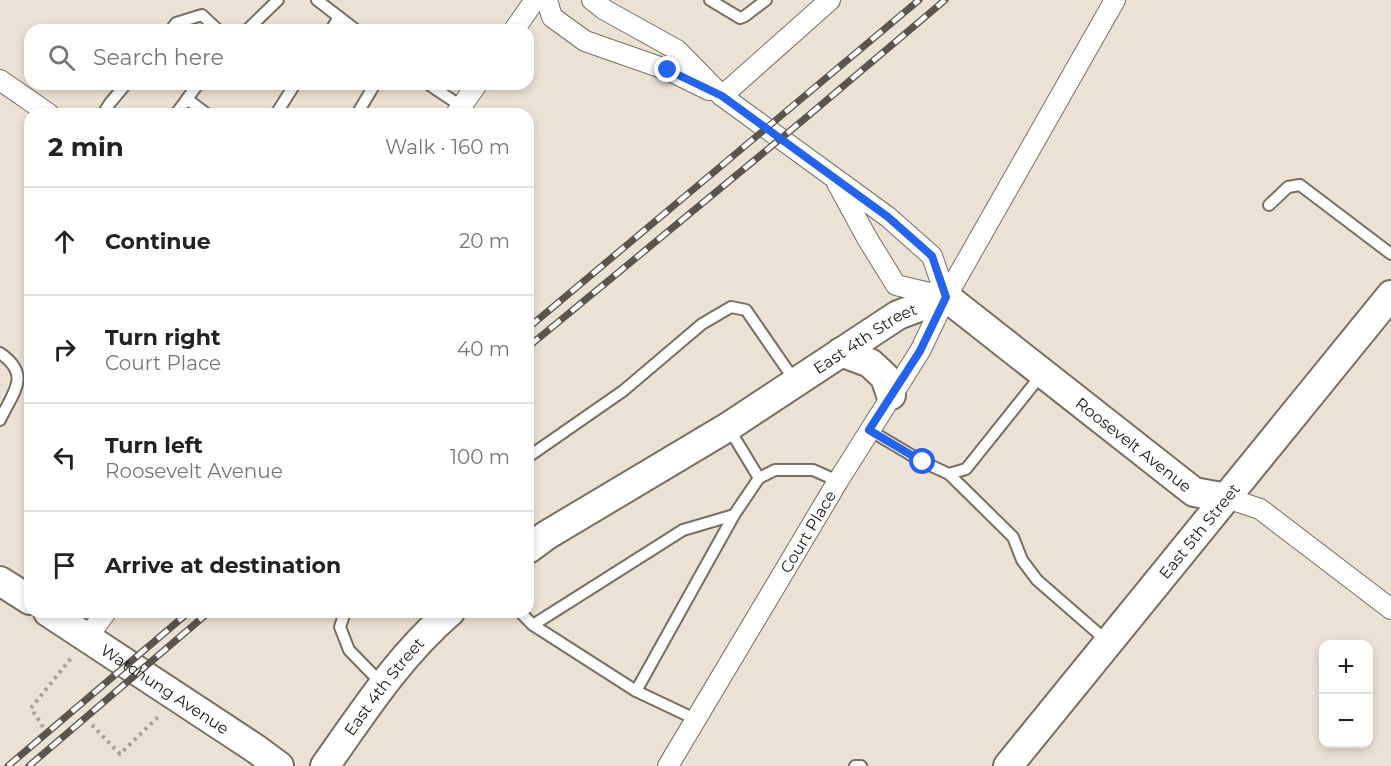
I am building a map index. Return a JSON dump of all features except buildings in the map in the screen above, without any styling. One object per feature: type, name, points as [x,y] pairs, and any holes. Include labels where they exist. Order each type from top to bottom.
[{"type":"main road","name":"East 5th Street","points":[[1008,766],[1391,295]]},
{"type":"main road","name":"East 4th Street","points":[[534,545],[728,427],[898,315],[946,297]]},
{"type":"main road","name":"Roosevelt Avenue","points":[[946,297],[1194,492],[1227,498]]},
{"type":"main road","points":[[842,352],[870,363],[885,376],[891,395]]},
{"type":"main road","name":"Watchung Avenue","points":[[57,618],[256,748],[279,766]]},
{"type":"main road","name":"East 4th Street","points":[[325,766],[382,684],[428,631],[443,618]]},
{"type":"street","points":[[518,24],[535,0]]},
{"type":"street","name":"Roosevelt Avenue","points":[[547,0],[552,17],[585,41],[668,70],[722,96]]},
{"type":"street","name":"Roosevelt Avenue","points":[[592,0],[605,10],[677,50],[722,96],[888,217],[932,256],[946,297]]},
{"type":"street","points":[[722,96],[831,0]]},
{"type":"street","points":[[946,297],[1115,0]]},
{"type":"street","points":[[1,83],[40,108]]},
{"type":"street","points":[[460,108],[473,90]]},
{"type":"street","name":"Roosevelt Avenue","points":[[834,178],[896,285],[946,297]]},
{"type":"street","name":"Court Place","points":[[668,766],[838,481],[920,351],[946,297]]},
{"type":"street","name":"Roosevelt Avenue","points":[[1227,498],[1260,509],[1391,609]]},
{"type":"street","points":[[87,638],[102,618]]},
{"type":"lane","points":[[253,24],[278,0]]},
{"type":"lane","points":[[317,0],[348,24]]},
{"type":"lane","points":[[710,0],[740,18],[766,0]]},
{"type":"lane","points":[[176,24],[202,15],[212,24]]},
{"type":"lane","points":[[335,24],[339,17]]},
{"type":"lane","points":[[107,108],[121,90]]},
{"type":"lane","points":[[180,108],[194,90]]},
{"type":"lane","points":[[280,108],[292,90]]},
{"type":"lane","points":[[361,108],[371,90]]},
{"type":"lane","points":[[435,90],[457,108]]},
{"type":"lane","points":[[187,99],[199,108]]},
{"type":"lane","points":[[1269,205],[1288,187],[1300,185],[1391,254]]},
{"type":"lane","points":[[534,453],[623,391],[702,324],[731,307],[746,310],[795,382]]},
{"type":"lane","points":[[0,353],[14,363],[19,376],[0,420]]},
{"type":"lane","points":[[949,474],[966,469],[1042,373]]},
{"type":"lane","points":[[728,427],[759,478]]},
{"type":"lane","points":[[869,430],[923,462],[949,474],[1013,537],[1022,560],[1037,580],[1109,643]]},
{"type":"lane","points":[[636,691],[734,515],[759,478],[776,470],[813,470],[838,481]]},
{"type":"lane","points":[[533,625],[683,530],[734,515]]},
{"type":"lane","points":[[343,618],[339,627],[349,650],[382,684]]},
{"type":"lane","points":[[526,618],[533,625],[636,691],[695,719]]},
{"type":"lane","points":[[855,766],[861,766]]},
{"type":"path","points":[[43,727],[31,708],[52,681]]},
{"type":"path","points":[[92,725],[120,754],[178,697]]},
{"type":"railway","points":[[534,323],[919,0]]},
{"type":"railway","points":[[534,342],[945,0]]},
{"type":"railway","points":[[8,766],[182,618]]},
{"type":"railway","points":[[29,766],[202,618]]},
{"type":"route","points":[[668,70],[722,96],[888,217],[932,256],[946,297],[920,351],[869,430],[923,462]]}]
